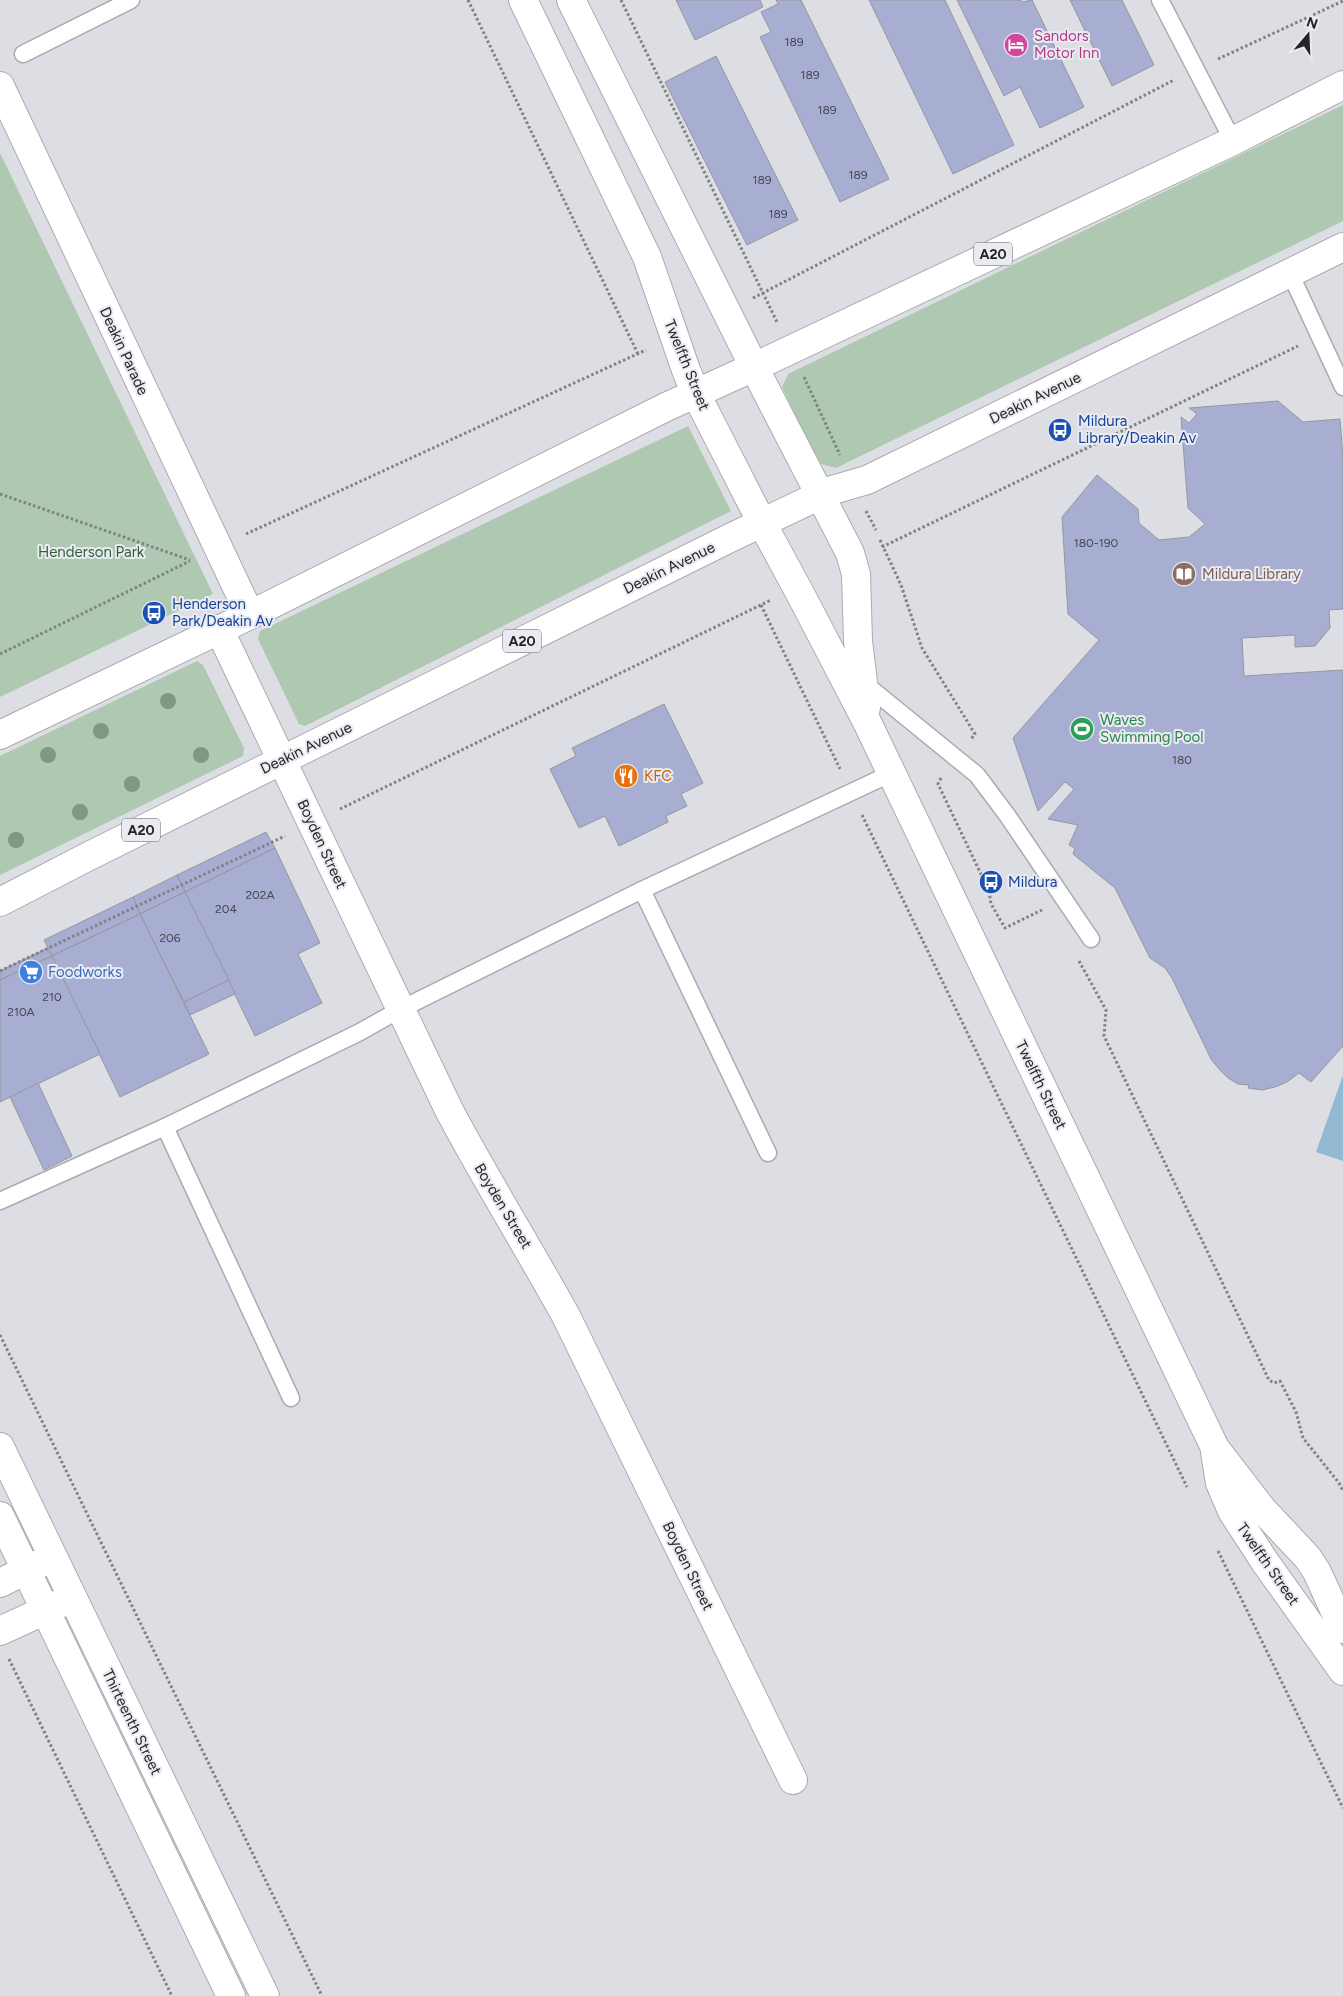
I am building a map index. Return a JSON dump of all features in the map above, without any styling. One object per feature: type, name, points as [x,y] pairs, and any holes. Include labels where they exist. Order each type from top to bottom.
[{"type":"main road","name":"Twelfth Street","points":[[523,0],[647,257],[696,394],[867,722],[890,774],[997,992],[1215,1448],[1266,1514],[1308,1558],[1317,1572],[1343,1629]]},
{"type":"main road","name":"Twelfth Street","points":[[571,0],[754,367],[853,560],[857,584],[858,640],[867,722]]},
{"type":"main road","name":"A20","points":[[0,735],[250,615],[666,407],[1232,141],[1343,85]]},
{"type":"main road","name":"Deakin Parade","points":[[0,86],[250,615]]},
{"type":"main road","name":"Deakin Avenue","points":[[0,902],[283,759],[762,523],[821,495],[867,480],[1343,247]]},
{"type":"main road","name":"Boyden Street","points":[[219,629],[283,759],[301,828],[401,1009],[449,1110],[479,1167],[566,1316],[793,1780]]},
{"type":"main road","name":"Thirteenth Street","points":[[0,1447],[265,1996]]},
{"type":"main road","name":"Twelfth Street","points":[[1215,1448],[1220,1483],[1232,1511],[1265,1562],[1343,1671]]},
{"type":"main road","name":"Thirteenth Street","points":[[0,1516],[231,1996]]},
{"type":"main road","points":[[0,1583],[52,1558]]},
{"type":"main road","points":[[4,1643],[46,1610],[72,1598]]},
{"type":"lane","points":[[23,54],[131,0]]},
{"type":"lane","points":[[1160,0],[1232,141]]},
{"type":"lane","points":[[1290,273],[1343,387]]},
{"type":"lane","points":[[864,683],[956,757],[982,781],[1092,939]]},
{"type":"lane","points":[[0,1201],[165,1127],[358,1033],[401,1009],[642,890],[890,774]]},
{"type":"lane","points":[[642,890],[768,1153]]},
{"type":"lane","points":[[165,1127],[291,1398]]},
{"type":"path","points":[[468,0],[638,354]]},
{"type":"path","points":[[620,0],[763,294],[1196,69],[1343,1]]},
{"type":"path","points":[[217,548],[674,336]]},
{"type":"path","points":[[853,560],[1319,336]]},
{"type":"path","points":[[0,494],[191,560],[0,654]]},
{"type":"path","points":[[0,971],[301,828],[797,587]]},
{"type":"path","points":[[761,605],[1190,1493]]},
{"type":"path","points":[[956,757],[938,784],[990,891],[992,904],[1004,928],[1048,907]]},
{"type":"path","points":[[1077,958],[1106,1010],[1104,1036],[1269,1380],[1274,1383],[1280,1381],[1296,1412],[1303,1438],[1339,1483],[1343,1491]]},
{"type":"path","points":[[0,1335],[322,1996]]},
{"type":"path","points":[[1217,1547],[1343,1808]]},
{"type":"path","points":[[4,1643],[172,1996]]},
{"type":"green space","points":[[1343,105],[1343,221],[836,468],[818,463],[782,387],[788,374]]},
{"type":"green space","name":"Henderson Park","points":[[0,153],[213,594],[0,697]]},
{"type":"green space","points":[[688,426],[731,511],[305,726],[299,724],[258,639],[260,631]]},
{"type":"green space","points":[[197,661],[203,665],[244,748],[243,756],[0,875],[0,756]]},
{"type":"water","points":[[1343,1075],[1343,1161],[1316,1152]]},
{"type":"building","points":[[676,0],[760,0],[763,7],[695,40]]},
{"type":"building","points":[[776,0],[801,0],[889,179],[840,202],[760,37],[771,32],[761,12],[778,4]]},
{"type":"building","points":[[869,0],[945,0],[1014,145],[953,174]]},
{"type":"building","name":"Sandors Motor Inn","points":[[957,0],[1021,0],[1022,2],[1032,0],[1084,107],[1040,128],[1020,87],[1004,96]]},
{"type":"building","points":[[1070,0],[1122,0],[1154,65],[1112,86]]},
{"type":"building","points":[[716,56],[798,220],[747,245],[665,82]]},
{"type":"building","points":[[1278,401],[1303,422],[1340,419],[1343,458],[1343,609],[1329,610],[1330,628],[1315,646],[1295,647],[1295,635],[1242,638],[1244,676],[1343,670],[1343,1046],[1311,1082],[1299,1073],[1287,1082],[1262,1090],[1248,1088],[1249,1085],[1238,1084],[1228,1078],[1211,1059],[1172,978],[1165,968],[1150,958],[1115,888],[1073,854],[1075,848],[1069,845],[1078,825],[1048,819],[1074,789],[1065,782],[1038,811],[1013,738],[1099,640],[1068,614],[1062,517],[1097,475],[1138,509],[1139,523],[1159,540],[1189,537],[1205,524],[1188,508],[1181,417],[1189,423],[1197,414],[1189,408]]},
{"type":"building","name":"KFC","points":[[664,704],[703,783],[681,794],[687,806],[666,816],[668,822],[619,846],[605,816],[579,828],[550,769],[576,756],[572,748]]},
{"type":"building","points":[[266,832],[275,848],[185,892],[177,875]]},
{"type":"building","points":[[275,848],[320,943],[298,954],[322,1003],[255,1036],[185,892]]},
{"type":"building","points":[[177,875],[185,892],[140,914],[133,897]]},
{"type":"building","points":[[185,892],[229,980],[184,1002],[140,914]]},
{"type":"building","points":[[133,897],[140,914],[52,956],[44,940]]},
{"type":"building","points":[[140,914],[209,1054],[120,1097],[52,956]]},
{"type":"building","points":[[48,948],[52,956],[0,980],[0,971]]},
{"type":"building","points":[[52,956],[100,1054],[0,1102],[0,980]]},
{"type":"building","points":[[229,980],[235,994],[190,1015],[184,1002]]},
{"type":"building","points":[[38,1083],[72,1156],[44,1170],[10,1097]]},
{"type":"place","name":"Sandors Motor Inn","points":[[1016,45]]},
{"type":"place","name":"Mildura Library/Deakin Av","points":[[1060,430]]},
{"type":"place","name":"Mildura Library","points":[[1184,574]]},
{"type":"place","name":"Henderson Park/Deakin Av","points":[[154,613]]},
{"type":"place","name":"Waves Swimming Pool","points":[[1082,729]]},
{"type":"place","name":"KFC","points":[[626,776]]},
{"type":"place","name":"Mildura","points":[[991,882]]},
{"type":"place","name":"Foodworks","points":[[31,972]]}]
